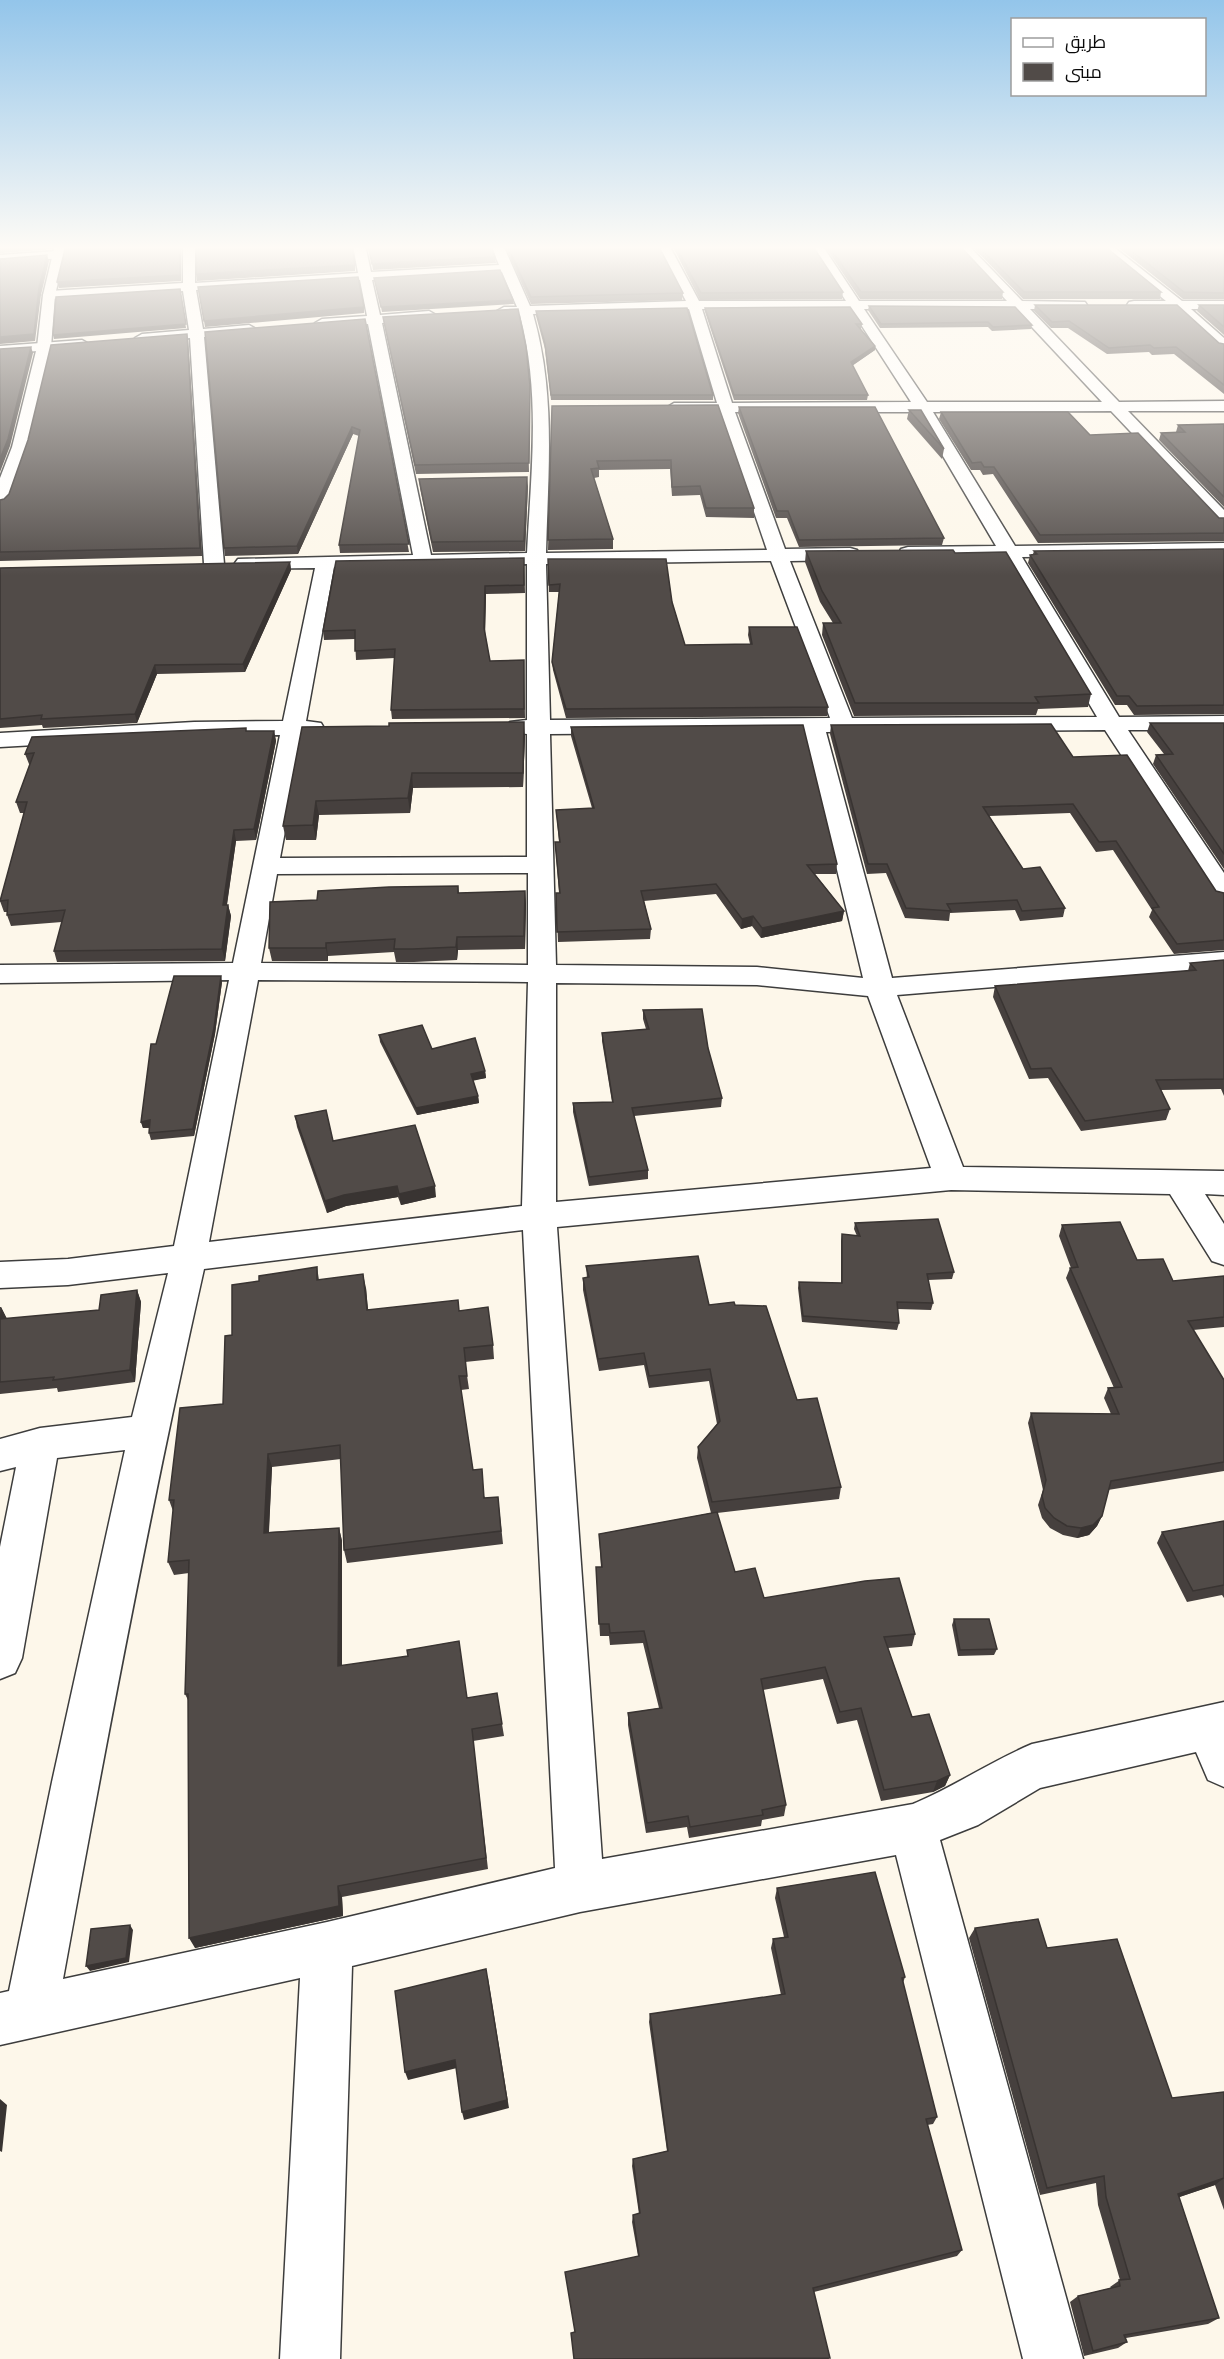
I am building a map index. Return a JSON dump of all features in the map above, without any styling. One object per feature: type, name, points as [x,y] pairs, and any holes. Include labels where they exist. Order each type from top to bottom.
[{"type":"street","points":[[0,501],[20,447],[42,355]]},
{"type":"street","points":[[199,355],[214,564]]},
{"type":"street","points":[[381,355],[423,560]]},
{"type":"street","points":[[537,355],[548,407],[530,478],[536,558],[541,865],[539,1215],[580,1887]]},
{"type":"street","points":[[710,355],[778,555],[843,723]]},
{"type":"street","points":[[888,355],[922,407],[1113,725],[1224,893]]},
{"type":"street","points":[[1067,355],[1224,520]]},
{"type":"street","points":[[657,408],[1224,406]]},
{"type":"street","points":[[407,481],[426,480]]},
{"type":"street","points":[[893,553],[1224,549]]},
{"type":"street","points":[[190,564],[870,553]]},
{"type":"street","points":[[326,561],[189,1257],[148,1431],[75,1782],[16,2015],[327,1947],[580,1887],[913,1828],[961,1808],[1032,1767],[1219,1738]]},
{"type":"street","points":[[491,727],[843,723],[1113,725],[1224,723]]},
{"type":"street","points":[[813,724],[880,987],[951,1178]]},
{"type":"street","points":[[0,740],[194,729],[339,728]]},
{"type":"street","points":[[267,866],[541,865]]},
{"type":"street","points":[[0,974],[246,971],[757,976],[880,987],[1224,960]]},
{"type":"street","points":[[0,1275],[68,1272],[539,1215],[951,1178],[1224,1184]]},
{"type":"street","points":[[1180,1183],[1224,1252]]},
{"type":"street","points":[[0,1455],[40,1444],[148,1431]]},
{"type":"street","points":[[0,1658],[40,1444]]},
{"type":"street","points":[[913,1828],[1053,2359]]},
{"type":"street","points":[[309,2359],[327,1947]]},
{"type":"building","points":[[0,355],[29,355],[8,439],[0,459]]},
{"type":"building","points":[[49,355],[188,355],[200,548],[0,552],[0,500],[9,494],[28,440]]},
{"type":"building","points":[[207,355],[372,355],[409,544],[339,545],[360,430],[352,427],[297,546],[224,548]]},
{"type":"building","points":[[391,355],[527,355],[530,386],[529,463],[415,465]]},
{"type":"building","points":[[546,355],[701,355],[713,395],[551,395]]},
{"type":"building","points":[[721,355],[861,355],[851,362],[868,395],[734,395]]},
{"type":"building","points":[[1186,355],[1224,355],[1224,385]]},
{"type":"building","points":[[718,405],[754,508],[706,508],[700,486],[672,487],[671,460],[597,461],[599,468],[591,469],[613,539],[548,540],[552,406]]},
{"type":"building","points":[[739,407],[875,407],[944,538],[799,540],[788,511],[777,511]]},
{"type":"building","points":[[909,410],[921,410],[944,449]]},
{"type":"building","points":[[941,412],[1068,412],[1090,435],[1138,433],[1219,518],[1224,518],[1224,533],[1040,535],[994,467],[984,467],[981,462],[972,463]]},
{"type":"building","points":[[1224,424],[1224,497],[1161,433],[1185,432],[1178,425]]},
{"type":"building","points":[[527,477],[524,541],[432,542],[419,479]]},
{"type":"building","points":[[1224,549],[1224,705],[1137,706],[1129,696],[1117,696],[1030,555],[1037,554],[1034,551]]},
{"type":"building","points":[[953,550],[955,553],[1006,552],[1091,694],[1035,697],[1039,703],[855,703],[823,623],[841,623],[822,591],[806,551]]},
{"type":"building","points":[[524,558],[524,585],[485,586],[484,628],[490,661],[524,660],[524,709],[391,710],[395,649],[355,651],[355,630],[323,631],[336,561]]},
{"type":"building","points":[[548,559],[666,559],[672,602],[685,645],[752,644],[749,627],[797,627],[828,707],[566,709],[552,662],[560,584],[549,585]]},
{"type":"building","points":[[290,562],[243,664],[155,665],[135,714],[41,719],[42,715],[0,719],[0,568]]},
{"type":"building","points":[[524,722],[523,773],[412,773],[408,798],[316,801],[313,825],[283,826],[302,727],[389,726],[389,723]]},
{"type":"building","points":[[1150,723],[1224,723],[1224,854],[1156,755],[1173,754]]},
{"type":"building","points":[[1051,724],[1073,757],[1127,755],[1216,891],[1224,893],[1224,940],[1177,944],[1152,908],[1159,907],[1116,841],[1099,842],[1073,804],[983,807],[1023,869],[1040,867],[1065,908],[1022,911],[1017,900],[947,904],[951,911],[906,908],[887,864],[868,864],[831,725]]},
{"type":"building","points":[[803,725],[837,864],[807,865],[844,911],[762,928],[753,916],[742,919],[716,884],[641,891],[651,929],[557,932],[556,893],[560,893],[555,842],[560,842],[556,810],[594,808],[571,727]]},
{"type":"building","points":[[246,728],[246,731],[274,731],[254,829],[234,830],[223,905],[228,905],[222,949],[54,951],[65,910],[7,915],[8,900],[0,901],[27,802],[16,802],[34,753],[25,754],[32,737]]},
{"type":"building","points":[[458,886],[458,893],[525,891],[524,936],[457,937],[456,947],[394,949],[395,939],[326,943],[326,948],[269,948],[270,902],[317,900],[318,891]]},
{"type":"building","points":[[1224,960],[1224,1079],[1156,1080],[1170,1109],[1085,1121],[1051,1068],[1031,1069],[995,986],[1196,970],[1190,963]]},
{"type":"building","points":[[174,976],[221,976],[214,1028],[193,1129],[149,1133],[150,1120],[141,1122],[151,1044],[156,1044]]},
{"type":"building","points":[[702,1009],[708,1048],[722,1098],[632,1108],[648,1170],[589,1177],[573,1103],[613,1102],[602,1033],[649,1029],[643,1010]]},
{"type":"building","points":[[422,1025],[432,1049],[475,1038],[485,1071],[471,1074],[478,1096],[416,1108],[379,1035]]},
{"type":"building","points":[[326,1110],[333,1141],[415,1125],[435,1186],[399,1194],[397,1186],[344,1195],[325,1201],[295,1116]]},
{"type":"building","points":[[938,1219],[954,1272],[927,1274],[933,1303],[897,1302],[899,1323],[803,1316],[799,1282],[842,1283],[842,1234],[860,1236],[855,1223]]},
{"type":"building","points":[[1120,1222],[1137,1260],[1163,1259],[1173,1281],[1224,1276],[1224,1317],[1188,1321],[1224,1380],[1224,1462],[1111,1481],[1102,1516],[1093,1525],[1081,1528],[1067,1526],[1054,1518],[1045,1508],[1042,1496],[1046,1480],[1031,1413],[1119,1414],[1108,1388],[1122,1387],[1070,1268],[1078,1267],[1062,1225]]},
{"type":"building","points":[[698,1256],[709,1305],[734,1302],[735,1305],[766,1306],[797,1400],[817,1398],[841,1487],[712,1502],[698,1447],[720,1421],[710,1369],[649,1376],[644,1353],[598,1359],[583,1278],[589,1277],[586,1266]]},
{"type":"building","points":[[317,1267],[317,1280],[363,1274],[367,1310],[458,1300],[459,1311],[488,1307],[493,1345],[464,1348],[467,1376],[459,1376],[473,1470],[482,1469],[484,1498],[498,1497],[501,1531],[344,1550],[340,1445],[268,1454],[264,1533],[339,1528],[338,1666],[408,1656],[407,1650],[459,1641],[467,1698],[497,1693],[502,1724],[472,1729],[486,1858],[338,1886],[339,1906],[189,1938],[188,1694],[185,1694],[189,1560],[168,1562],[174,1500],[169,1500],[180,1408],[223,1404],[225,1336],[232,1335],[232,1285],[259,1281],[259,1276]]},
{"type":"building","points":[[137,1290],[130,1370],[53,1380],[54,1377],[0,1382],[0,1319],[99,1310],[101,1295]]},
{"type":"building","points":[[717,1512],[735,1572],[755,1568],[764,1598],[865,1581],[899,1578],[915,1634],[884,1637],[912,1717],[929,1714],[950,1775],[937,1781],[884,1790],[861,1708],[840,1712],[825,1667],[761,1679],[786,1805],[762,1810],[763,1815],[690,1827],[688,1816],[647,1823],[628,1713],[662,1708],[644,1631],[610,1633],[609,1624],[599,1624],[596,1567],[602,1567],[599,1534]]},
{"type":"building","points":[[1224,1521],[1224,1585],[1193,1591],[1162,1532]]},
{"type":"building","points":[[954,1619],[989,1619],[997,1649],[960,1650]]},
{"type":"building","points":[[875,1872],[905,1977],[902,1978],[937,2117],[926,2119],[962,2250],[813,2288],[830,2358],[574,2359],[571,2333],[575,2332],[565,2272],[639,2256],[633,2215],[640,2213],[633,2159],[668,2151],[650,2014],[785,1994],[773,1939],[788,1937],[777,1888]]},
{"type":"building","points":[[1038,1919],[1047,1948],[1117,1939],[1172,2098],[1224,2092],[1224,2178],[1178,2194],[1219,2318],[1124,2335],[1127,2342],[1093,2351],[1078,2296],[1120,2286],[1119,2280],[1130,2279],[1106,2197],[1104,2176],[1047,2188],[975,1928]]},
{"type":"building","points":[[130,1925],[126,1958],[86,1966],[91,1929]]},
{"type":"building","points":[[486,1969],[507,2100],[462,2112],[455,2060],[405,2072],[395,1991]]}]
